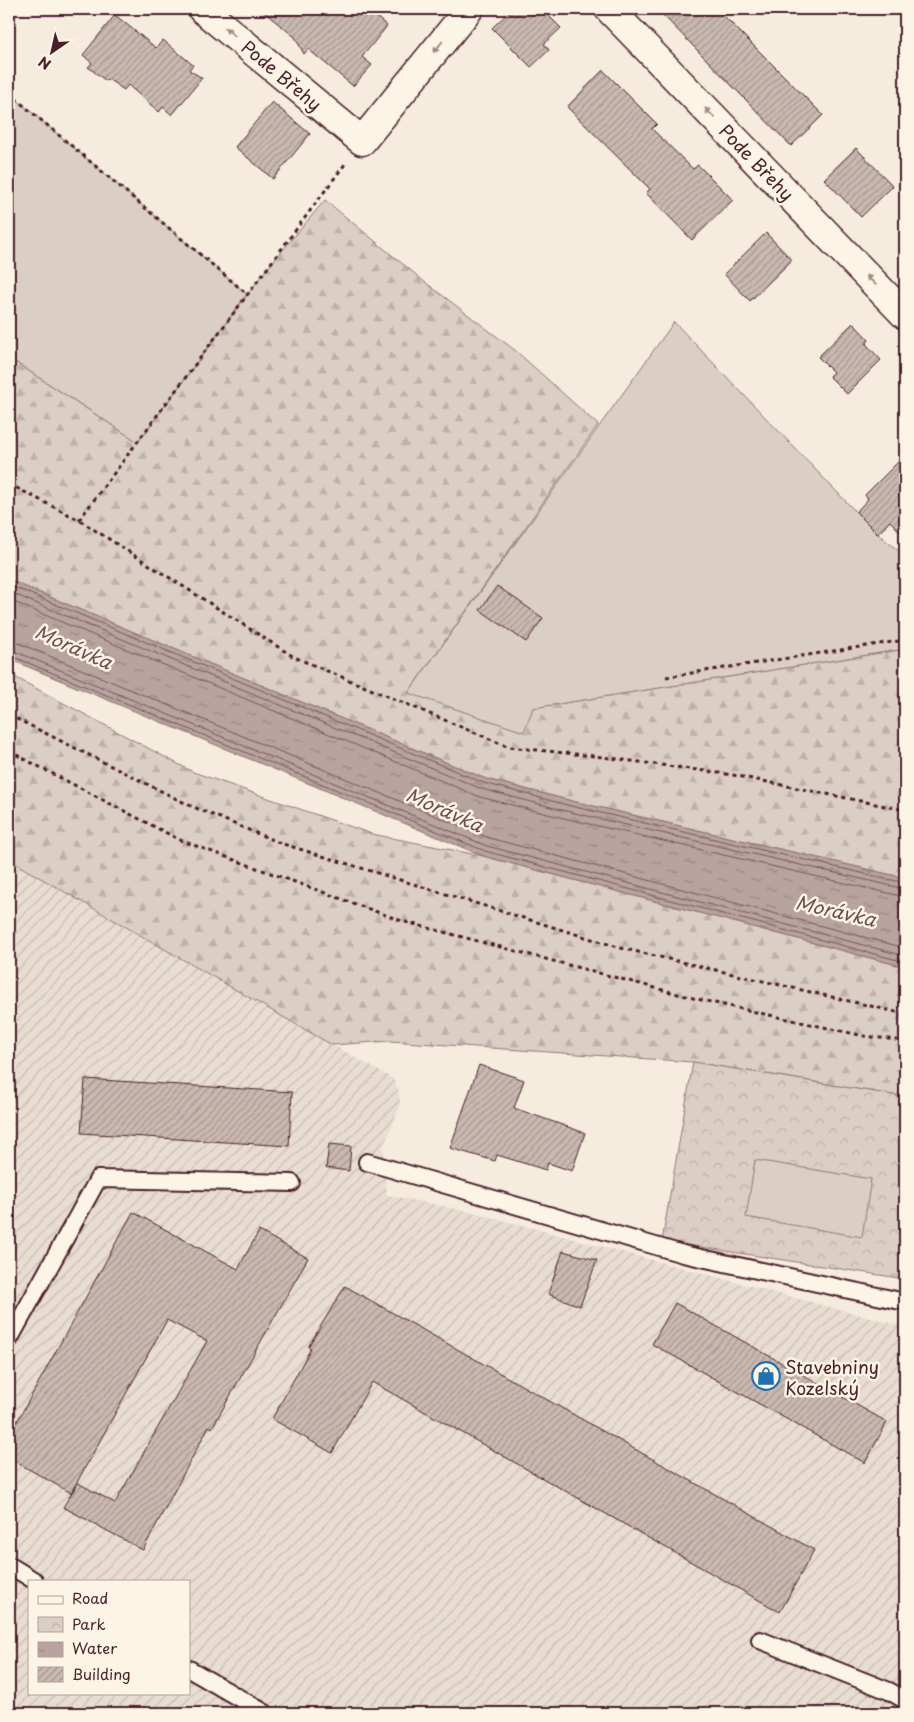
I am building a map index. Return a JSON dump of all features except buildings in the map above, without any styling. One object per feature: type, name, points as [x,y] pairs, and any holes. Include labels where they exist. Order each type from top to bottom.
[{"type":"street","name":"Pode Břehy","points":[[202,9],[362,141]]},
{"type":"street","points":[[362,141],[469,9]]},
{"type":"street","name":"Pode Břehy","points":[[609,9],[905,315]]},
{"type":"lane","points":[[367,1162],[683,1254],[905,1302]]},
{"type":"lane","points":[[9,1340],[98,1179],[292,1183]]},
{"type":"lane","points":[[9,1565],[33,1580]]},
{"type":"lane","points":[[760,1640],[889,1691],[905,1700]]},
{"type":"lane","points":[[190,1670],[266,1713]]},
{"type":"path","points":[[9,93],[247,294]]},
{"type":"path","points":[[79,520],[362,141]]},
{"type":"path","points":[[9,484],[79,520],[294,657],[509,747],[603,757],[734,775],[905,810]]},
{"type":"path","points":[[666,676],[905,640]]},
{"type":"path","points":[[9,716],[191,806],[280,843],[621,948],[905,1014]]},
{"type":"path","points":[[9,751],[180,840],[402,921],[697,999],[864,1036],[905,1042]]},
{"type":"shaded area","points":[[9,860],[393,1079],[399,1091],[400,1106],[383,1148],[387,1195],[476,1213],[905,1327],[905,1713],[9,1713]]},
{"type":"green space","points":[[9,93],[247,294],[138,442],[9,358]]},
{"type":"green space","points":[[325,200],[426,283],[516,351],[598,425],[408,693],[532,708],[905,649],[905,878],[572,801],[486,779],[9,580],[9,358],[138,442],[265,271]]},
{"type":"green space","points":[[674,322],[856,512],[878,534],[905,556],[905,649],[533,708],[524,732],[408,693]]},
{"type":"green space","points":[[9,674],[193,772],[372,834],[483,856],[905,967],[905,1097],[693,1062],[390,1041],[332,1045],[9,860]]},
{"type":"green space","points":[[693,1062],[905,1097],[905,1279],[662,1241]]},
{"type":"green space","points":[[755,1160],[871,1179],[862,1237],[746,1217]]},
{"type":"water","name":"Morávka","points":[[9,580],[486,779],[572,801],[905,878],[905,967],[483,856],[9,659]]},
{"type":"place","name":"Stavebniny Kozelský","points":[[766,1376]]}]
